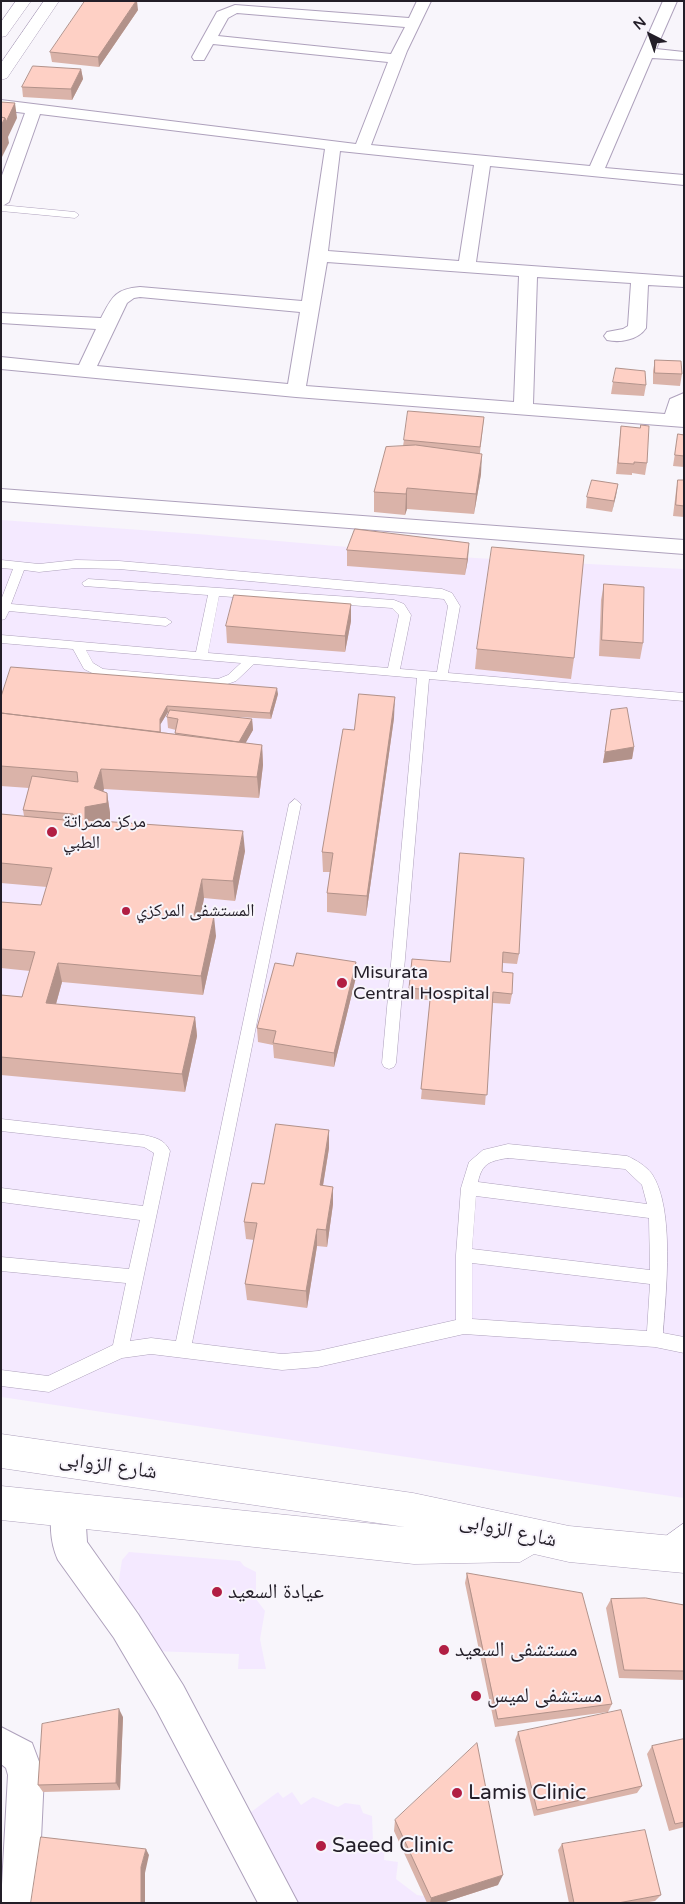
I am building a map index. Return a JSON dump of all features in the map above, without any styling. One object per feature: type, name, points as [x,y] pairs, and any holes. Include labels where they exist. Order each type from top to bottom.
[{"type":"street","points":[[1,33],[24,1]]},
{"type":"street","points":[[362,149],[397,58],[424,1]]},
{"type":"street","points":[[595,172],[670,1]]},
{"type":"street","points":[[1,75],[39,22],[59,4]]},
{"type":"street","points":[[200,57],[222,16],[235,9],[413,23]]},
{"type":"street","points":[[209,39],[397,58]]},
{"type":"street","points":[[647,54],[684,56]]},
{"type":"street","points":[[1,105],[362,149],[684,180]]},
{"type":"street","points":[[1,202],[34,109]]},
{"type":"street","points":[[296,391],[308,308],[319,256],[333,145]]},
{"type":"street","points":[[467,266],[483,160]]},
{"type":"street","points":[[319,256],[684,282]]},
{"type":"street","points":[[523,409],[528,272]]},
{"type":"street","points":[[613,336],[628,334],[637,328],[640,279]]},
{"type":"street","points":[[85,371],[122,297],[134,292],[308,308]]},
{"type":"street","points":[[1,318],[108,324]]},
{"type":"street","points":[[1,364],[296,391],[678,421],[674,409],[677,402],[684,399]]},
{"type":"street","points":[[1,494],[684,547]]},
{"type":"street","name":"شارع الزوابى","points":[[1,1451],[413,1511],[569,1544]]},
{"type":"street","name":"شارع الزوابى","points":[[1,1503],[414,1546],[569,1544]]},
{"type":"street","points":[[68,1511],[70,1548],[126,1626],[170,1698],[279,1903]]},
{"type":"street","points":[[569,1544],[675,1547]]},
{"type":"street","points":[[1,1745],[15,1751],[23,1758],[26,1776],[19,1903]]},
{"type":"lane","points":[[1,208],[75,214]]},
{"type":"lane","points":[[1,564],[40,568],[76,564],[120,565],[442,593],[448,596],[454,606],[442,676]]},
{"type":"lane","points":[[20,566],[3,611],[166,622]]},
{"type":"lane","points":[[88,584],[400,606],[405,615],[393,672]]},
{"type":"lane","points":[[200,656],[214,592]]},
{"type":"lane","points":[[1,639],[684,697]]},
{"type":"lane","points":[[77,645],[88,666],[100,673],[219,684],[232,678],[252,660]]},
{"type":"lane","points":[[389,1063],[423,675]]},
{"type":"lane","points":[[182,1350],[295,804]]},
{"type":"lane","points":[[1,1125],[144,1141],[157,1145],[162,1151],[120,1350]]},
{"type":"lane","points":[[464,1326],[464,1255],[469,1188],[474,1167],[488,1155],[508,1151],[627,1163],[642,1174],[648,1183],[656,1212],[657,1278],[655,1339]]},
{"type":"lane","points":[[469,1188],[656,1212]]},
{"type":"lane","points":[[1,1195],[149,1214]]},
{"type":"lane","points":[[464,1255],[657,1278]]},
{"type":"lane","points":[[1,1264],[136,1276]]},
{"type":"lane","points":[[1,1378],[49,1384],[120,1350],[151,1346],[282,1362],[318,1359],[464,1326],[655,1339],[684,1345]]},
{"type":"shaded area","name":"Misurata Central Hospital","points":[[1,520],[197,534],[475,558],[684,569],[684,1498],[1,1397]]},
{"type":"shaded area","points":[[129,1552],[240,1561],[244,1566],[256,1572],[256,1599],[265,1611],[260,1639],[266,1669],[238,1669],[239,1654],[151,1651],[152,1630],[139,1630],[139,1610],[121,1611],[117,1592],[122,1560]]},
{"type":"shaded area","name":"Saeed Clinic","points":[[278,1792],[283,1798],[292,1792],[301,1805],[313,1797],[338,1807],[345,1803],[360,1805],[363,1813],[372,1816],[373,1842],[385,1843],[384,1860],[398,1862],[396,1879],[417,1895],[430,1897],[431,1903],[284,1903],[247,1815]]},
{"type":"building","points":[[85,1],[136,1],[98,57],[50,52]]},
{"type":"building","points":[[33,66],[81,69],[71,89],[22,87]]},
{"type":"building","points":[[1,102],[15,103],[6,122],[5,118],[1,117]]},
{"type":"building","points":[[1,117],[5,118],[1,125]]},
{"type":"building","points":[[655,360],[681,361],[682,374],[655,373]]},
{"type":"building","points":[[616,368],[645,371],[646,385],[613,382]]},
{"type":"building","points":[[408,411],[484,417],[480,447],[404,440]]},
{"type":"building","points":[[641,425],[649,426],[647,463],[618,463],[621,426],[640,428]]},
{"type":"building","points":[[678,434],[684,435],[684,456],[675,455]]},
{"type":"building","points":[[416,445],[482,454],[476,494],[407,488],[406,494],[374,492],[386,447]]},
{"type":"building","points":[[592,480],[618,484],[614,501],[587,497]]},
{"type":"building","points":[[678,480],[684,480],[684,506],[676,505]]},
{"type":"building","points":[[355,529],[469,543],[467,559],[347,550]]},
{"type":"building","points":[[492,547],[584,555],[574,658],[477,649]]},
{"type":"building","points":[[604,584],[644,587],[643,643],[602,640]]},
{"type":"building","points":[[234,595],[351,604],[345,636],[226,626]]},
{"type":"building","points":[[11,667],[277,688],[270,713],[167,706],[160,719],[160,732],[1,713],[1,697]]},
{"type":"building","points":[[359,694],[395,697],[367,896],[327,893],[333,853],[322,852],[343,729],[354,730]]},
{"type":"building","points":[[627,708],[634,747],[605,752],[611,710]]},
{"type":"building","points":[[170,710],[252,719],[239,742],[175,733],[178,719],[167,717]]},
{"type":"building","name":"المستشفى المركزي","points":[[1,713],[262,745],[257,777],[101,769],[94,788],[107,793],[107,803],[85,807],[85,820],[243,831],[233,881],[202,879],[194,915],[214,916],[201,976],[58,963],[46,1003],[195,1017],[182,1074],[1,1057],[1,995],[22,997],[35,952],[1,949],[1,902],[41,905],[52,868],[1,863],[1,814],[74,821],[73,814],[23,810],[32,776],[78,782],[77,772],[1,766]]},
{"type":"building","points":[[460,853],[524,858],[519,954],[503,952],[502,972],[513,973],[512,994],[493,992],[487,1095],[421,1089],[431,990],[409,988],[412,959],[450,962]]},
{"type":"building","points":[[297,953],[356,962],[334,1053],[273,1043],[276,1031],[257,1028],[275,963],[293,966]]},
{"type":"building","points":[[276,1124],[329,1130],[320,1185],[333,1187],[326,1230],[317,1229],[306,1291],[245,1284],[257,1223],[244,1222],[252,1183],[264,1184]]},
{"type":"building","points":[[467,1573],[582,1593],[612,1704],[498,1719]]},
{"type":"building","points":[[646,1598],[684,1605],[684,1671],[624,1670],[611,1599]]},
{"type":"building","points":[[119,1709],[116,1783],[38,1785],[42,1724]]},
{"type":"building","points":[[621,1710],[642,1786],[537,1810],[518,1732]]},
{"type":"building","points":[[684,1739],[684,1822],[675,1824],[652,1746]]},
{"type":"building","name":"Lamis Clinic","points":[[477,1743],[503,1875],[431,1898],[395,1820]]},
{"type":"building","points":[[645,1830],[661,1895],[618,1903],[574,1903],[562,1844]]},
{"type":"building","points":[[41,1837],[146,1849],[141,1867],[141,1903],[31,1903]]},
{"type":"place","name":"مركز مصراتة الطبي","points":[[52,832]]},
{"type":"place","name":"المستشفى المركزي","points":[[126,911]]},
{"type":"place","name":"Misurata Central Hospital","points":[[342,983]]},
{"type":"place","name":"عيادة السعيد","points":[[217,1592]]},
{"type":"place","name":"مستشفى السعيد","points":[[444,1650]]},
{"type":"place","name":"مستشفى لميس","points":[[476,1696]]},
{"type":"place","name":"Lamis Clinic","points":[[457,1793]]},
{"type":"place","name":"Saeed Clinic","points":[[321,1846]]}]
